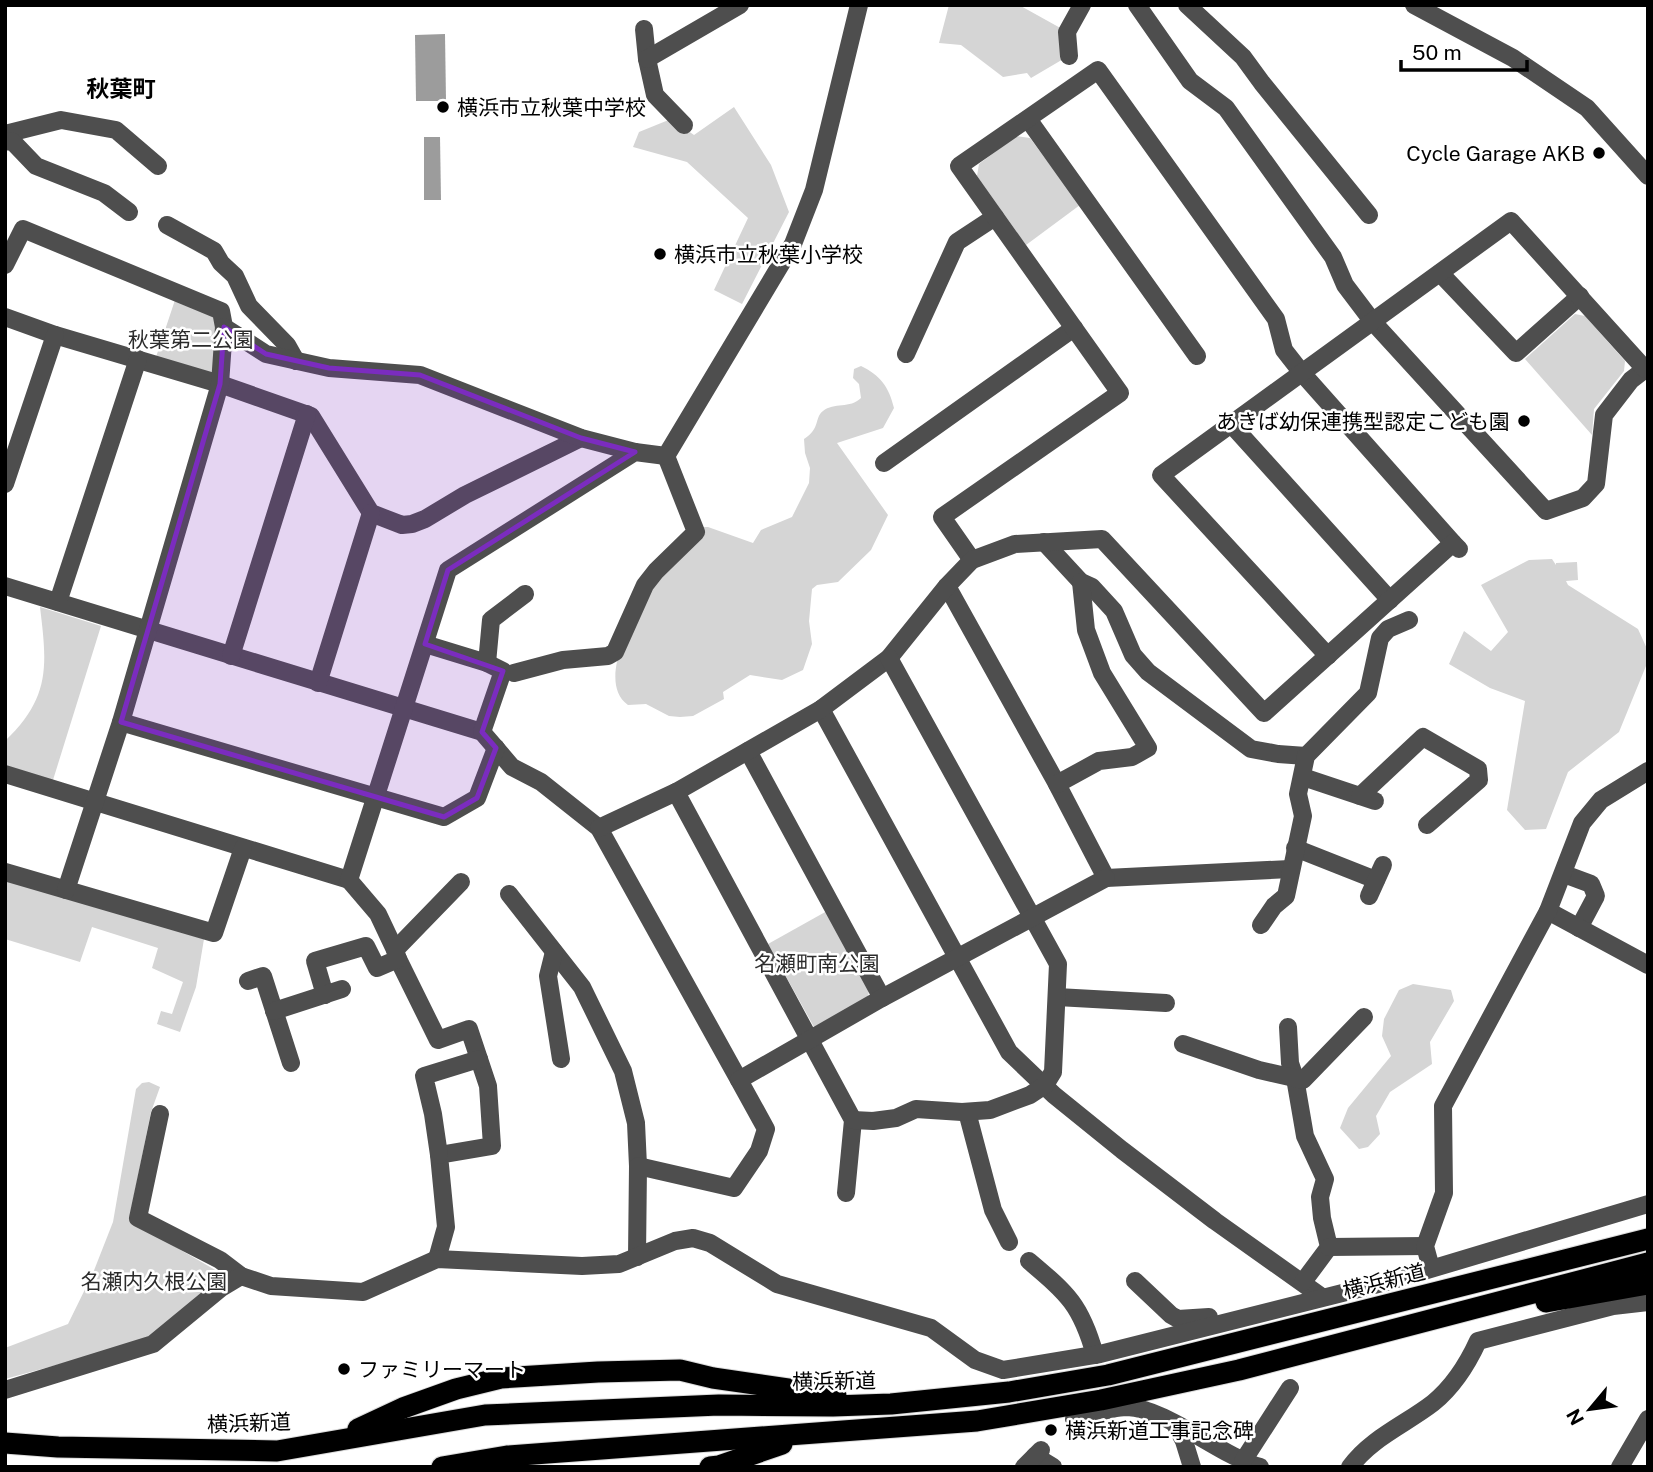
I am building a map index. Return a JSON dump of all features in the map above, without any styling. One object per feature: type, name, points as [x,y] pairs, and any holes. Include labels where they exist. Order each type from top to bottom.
[{"type":"highway","name":"横浜新道","points":[[5,1443],[58,1447],[277,1451],[485,1415],[719,1405],[891,1404],[1009,1392],[1108,1375],[1648,1239]]},
{"type":"highway","points":[[442,1467],[507,1456],[977,1421],[1101,1400],[1239,1370],[1648,1262]]},
{"type":"highway","points":[[1420,1323],[1648,1284]]},
{"type":"highway","points":[[331,1441],[403,1408],[456,1389],[501,1378],[598,1371],[680,1370],[713,1378],[891,1404]]},
{"type":"highway","points":[[1101,1400],[1126,1407]]},
{"type":"highway","points":[[1074,1419],[1101,1400]]},
{"type":"highway","points":[[710,1467],[807,1435]]},
{"type":"street","points":[[647,59],[740,5]]},
{"type":"street","points":[[666,456],[793,244],[814,190],[859,5]]},
{"type":"street","points":[[1069,56],[1067,32],[1082,5]]},
{"type":"street","points":[[1137,5],[1190,81],[1226,108],[1333,257],[1345,285],[1373,322],[1546,511],[1583,498],[1596,484],[1604,415],[1631,380],[1646,368],[1511,222],[1373,322],[1231,424],[1161,475],[1328,656]]},
{"type":"street","points":[[1187,5],[1243,57],[1369,215]]},
{"type":"street","points":[[1414,5],[1513,58],[1587,108],[1648,176]]},
{"type":"street","points":[[644,29],[655,95],[684,125]]},
{"type":"street","points":[[599,828],[676,792],[821,709],[889,658],[947,586],[972,560],[1015,544],[1102,538],[1264,713],[1390,600],[1456,546],[1302,373],[1284,349],[1276,319],[1098,70],[959,166],[1120,393],[942,517],[972,560]]},
{"type":"street","points":[[1028,119],[1197,356]]},
{"type":"street","points":[[5,134],[61,120],[116,130],[158,166]]},
{"type":"street","points":[[5,141],[13,142],[36,166],[104,193],[129,212]]},
{"type":"street","points":[[906,354],[957,242],[995,216]]},
{"type":"street","points":[[167,225],[214,251],[235,276],[249,306],[287,345],[296,361]]},
{"type":"street","points":[[5,265],[23,229],[221,311],[224,327],[220,384],[121,722],[66,890]]},
{"type":"street","points":[[1440,273],[1516,353],[1580,296]]},
{"type":"street","points":[[5,317],[55,335],[220,384],[311,416],[371,513],[402,524],[412,524],[581,438]]},
{"type":"street","points":[[224,327],[266,354],[329,368],[420,375],[581,438],[635,452],[666,456]]},
{"type":"street","points":[[884,463],[1074,328]]},
{"type":"street","points":[[5,484],[55,335]]},
{"type":"street","points":[[58,602],[138,359]]},
{"type":"street","points":[[231,656],[307,414]]},
{"type":"street","points":[[1231,424],[1390,600]]},
{"type":"street","points":[[349,880],[448,570],[635,452]]},
{"type":"street","points":[[425,644],[502,670],[608,656],[615,652],[645,585],[696,532],[666,456]]},
{"type":"street","points":[[318,682],[371,513]]},
{"type":"street","points":[[1044,542],[1081,582],[1092,587],[1114,611],[1133,655],[1147,672],[1251,749],[1306,756]]},
{"type":"street","points":[[1057,784],[1099,761],[1132,757],[1148,748],[1102,673],[1086,630],[1081,582]]},
{"type":"street","points":[[5,586],[482,732],[512,767],[541,782],[599,828],[766,1129],[759,1151],[734,1188],[638,1167]]},
{"type":"street","points":[[947,586],[1106,878]]},
{"type":"street","points":[[482,732],[502,670],[491,620],[525,594]]},
{"type":"street","points":[[1261,925],[1274,906],[1286,896],[1303,816],[1298,794],[1306,756],[1368,693],[1380,638],[1388,629],[1409,620]]},
{"type":"street","points":[[853,1120],[896,1118],[916,1109],[967,1112],[990,1110],[1030,1095],[1045,1085],[1053,1072],[1058,964],[889,658]]},
{"type":"street","points":[[821,709],[1009,1052],[1083,1118],[1170,1187],[1322,1297]]},
{"type":"street","points":[[121,722],[444,817],[477,798],[496,748]]},
{"type":"street","points":[[1303,777],[1368,799],[1423,737],[1478,769],[1479,780],[1432,814]]},
{"type":"street","points":[[748,751],[883,998]]},
{"type":"street","points":[[1431,1268],[1425,1246],[1444,1193],[1443,1106],[1548,911],[1583,823],[1601,800],[1648,771]]},
{"type":"street","points":[[5,774],[349,880],[377,914],[438,1040],[469,1029],[488,1086],[492,1146],[439,1155]]},
{"type":"street","points":[[676,792],[853,1120],[846,1194]]},
{"type":"street","points":[[5,872],[214,933],[243,848]]},
{"type":"street","points":[[1296,848],[1376,880]]},
{"type":"street","points":[[739,1080],[883,998],[1106,878],[1290,869]]},
{"type":"street","points":[[1564,873],[1591,884],[1596,896],[1579,928]]},
{"type":"street","points":[[274,1010],[333,992],[315,961],[366,946],[377,968],[397,955],[461,881]]},
{"type":"street","points":[[509,894],[582,987],[623,1071],[636,1123],[637,1257]]},
{"type":"street","points":[[1548,911],[1645,971]]},
{"type":"street","points":[[554,952],[548,976],[561,1059]]},
{"type":"street","points":[[248,981],[263,976],[274,1010],[283,1055]]},
{"type":"street","points":[[1057,997],[1166,1003]]},
{"type":"street","points":[[1183,1044],[1259,1070],[1303,1080],[1364,1017]]},
{"type":"street","points":[[1288,1027],[1290,1063],[1305,1136],[1325,1179],[1320,1197],[1329,1247]]},
{"type":"street","points":[[437,1259],[446,1227],[439,1155],[424,1076],[479,1059]]},
{"type":"street","points":[[967,1112],[993,1210],[1009,1242]]},
{"type":"street","points":[[160,1114],[138,1218],[220,1260],[241,1276],[271,1286],[363,1292],[437,1259],[582,1266],[619,1264],[676,1241],[693,1238],[710,1243],[777,1284],[931,1328],[975,1360],[1003,1370],[1095,1355],[1394,1280],[1648,1204]]},
{"type":"street","points":[[1329,1247],[1425,1246]]},
{"type":"street","points":[[1303,1282],[1329,1247]]},
{"type":"street","points":[[1029,1261],[1065,1291],[1088,1330],[1095,1355]]},
{"type":"street","points":[[5,1390],[153,1345],[221,1288],[241,1276]]},
{"type":"street","points":[[1135,1281],[1178,1319],[1192,1320],[1234,1312],[1241,1313],[1245,1318]]},
{"type":"street","points":[[1350,1467],[1378,1440],[1438,1398],[1459,1377],[1478,1341],[1613,1306],[1648,1302]]},
{"type":"street","points":[[1074,1419],[1126,1407],[1160,1416],[1251,1464],[1290,1388]]},
{"type":"street","points":[[1620,1467],[1648,1419]]},
{"type":"street","points":[[1175,1424],[1184,1441],[1192,1467]]},
{"type":"street","points":[[1033,1458],[1053,1467]]},
{"type":"highlighted area","points":[[224,327],[266,354],[329,368],[420,375],[581,438],[635,452],[448,570],[425,644],[503,671],[482,732],[496,748],[477,798],[444,817],[121,722],[220,384]]},
{"type":"green space","points":[[949,5],[1019,5],[1064,30],[1065,58],[1031,78],[1027,73],[1003,77],[961,45],[939,43]]},
{"type":"green space","points":[[734,107],[771,165],[789,212],[742,304],[714,290],[748,218],[687,162],[633,147],[639,132],[671,119],[694,135]]},
{"type":"green space","points":[[1016,136],[1030,138],[1080,205],[1026,245],[977,176],[979,164]]},
{"type":"green space","name":"秋葉第二公園","points":[[175,300],[216,315],[219,377],[156,357]]},
{"type":"green space","points":[[1575,314],[1585,316],[1625,361],[1624,371],[1594,409],[1592,435],[1525,359]]},
{"type":"green space","points":[[861,366],[883,382],[894,408],[883,428],[837,443],[888,515],[871,550],[838,582],[817,585],[812,589],[809,621],[812,644],[803,670],[782,680],[750,675],[723,692],[724,699],[693,716],[669,716],[646,704],[628,705],[616,686],[617,661],[625,636],[648,588],[699,527],[708,527],[753,543],[761,530],[792,517],[809,483],[810,468],[804,439],[813,431],[819,417],[827,408],[852,403],[861,398],[859,384],[853,378],[854,369]]},
{"type":"green space","points":[[1552,559],[1556,565],[1577,562],[1578,580],[1566,581],[1568,585],[1638,629],[1648,651],[1648,661],[1619,732],[1568,772],[1546,829],[1525,830],[1507,810],[1525,701],[1490,688],[1449,664],[1464,631],[1491,651],[1508,632],[1481,585],[1529,560]]},
{"type":"green space","points":[[40,607],[101,626],[53,780],[5,766],[5,741],[31,710],[42,679],[44,646]]},
{"type":"green space","points":[[5,879],[204,939],[196,987],[180,1032],[157,1024],[161,1011],[172,1014],[183,982],[152,968],[158,948],[92,927],[80,962],[5,939]]},
{"type":"green space","name":"名瀬町南公園","points":[[827,911],[869,991],[868,997],[814,1027],[768,944]]},
{"type":"green space","points":[[1413,984],[1451,990],[1454,1001],[1430,1042],[1432,1064],[1390,1092],[1376,1116],[1380,1134],[1368,1147],[1359,1149],[1340,1128],[1348,1108],[1391,1056],[1382,1036],[1384,1019],[1399,990]]},
{"type":"green space","name":"名瀬内久根公園","points":[[149,1082],[160,1087],[151,1112],[129,1220],[217,1271],[219,1280],[148,1340],[5,1379],[5,1348],[68,1324],[93,1273],[113,1222],[136,1089],[142,1083]]},
{"type":"shaded area","points":[[445,34],[446,101],[416,101],[415,35]]},
{"type":"shaded area","points":[[424,137],[440,137],[441,200],[424,200]]},
{"type":"place","name":"横浜市立秋葉中学校","points":[[443,107]]},
{"type":"place","name":"Cycle Garage AKB","points":[[1599,153]]},
{"type":"place","name":"横浜市立秋葉小学校","points":[[660,254]]},
{"type":"place","name":"あきば幼保連携型認定こども園","points":[[1524,421]]},
{"type":"place","name":"ファミリーマート","points":[[344,1369]]},
{"type":"place","name":"横浜新道工事記念碑","points":[[1051,1430]]},
{"type":"district","name":"秋葉町","points":[[121,88]]}]
